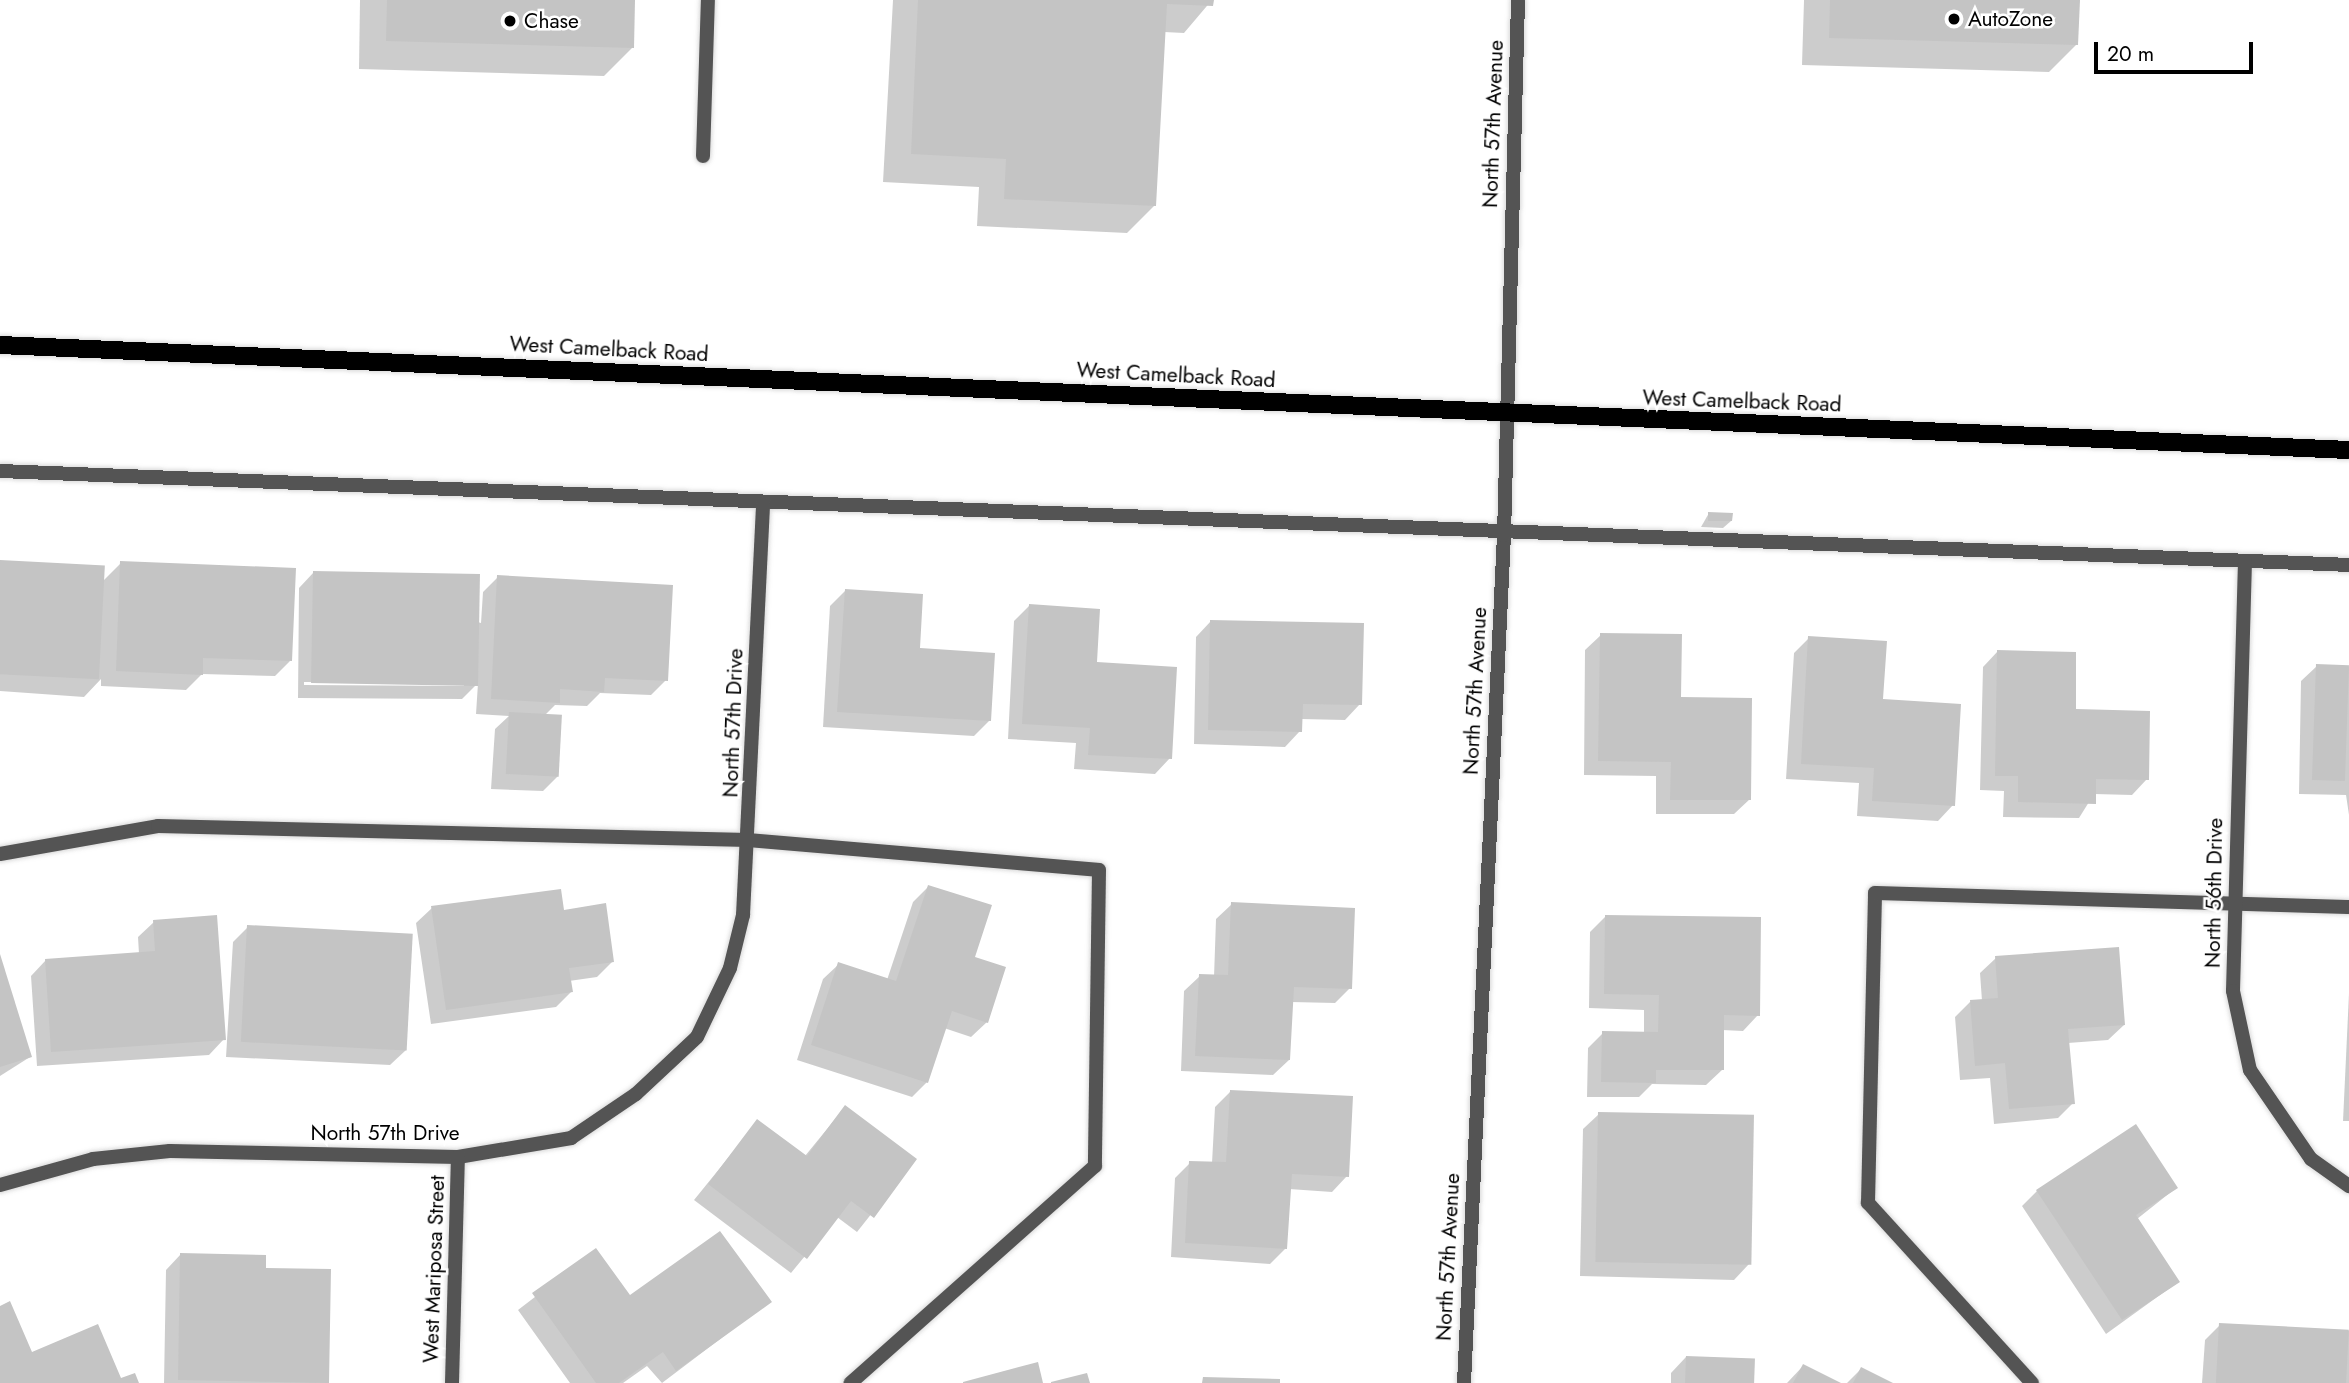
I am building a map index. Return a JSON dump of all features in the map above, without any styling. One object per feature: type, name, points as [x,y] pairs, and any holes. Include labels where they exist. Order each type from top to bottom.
[{"type":"main road","name":"West Camelback Road","points":[[0,345],[2349,450]]},
{"type":"street","points":[[703,156],[708,0]]},
{"type":"street","name":"North 57th Avenue","points":[[1464,1383],[1504,535],[1518,0]]},
{"type":"street","points":[[0,471],[1504,535],[2349,565]]},
{"type":"street","name":"North 57th Drive","points":[[0,1185],[93,1159],[170,1151],[458,1157],[570,1138],[636,1094],[697,1037],[730,968],[743,915],[749,840],[763,503]]},
{"type":"street","name":"North 56th Drive","points":[[2245,561],[2233,903],[2233,991],[2250,1070],[2311,1159],[2349,1186]]},
{"type":"street","points":[[0,854],[158,826],[749,840],[1099,870],[1096,1166],[851,1383]]},
{"type":"street","points":[[2032,1383],[1868,1203],[1875,893],[2349,906]]},
{"type":"street","name":"West Mariposa Street","points":[[452,1383],[458,1157]]},
{"type":"building","name":"Chase","points":[[387,0],[635,0],[634,48],[386,41]]},
{"type":"building","points":[[918,0],[1214,0],[1213,6],[1167,4],[1156,206],[1004,199],[1006,159],[911,154]]},
{"type":"building","name":"AutoZone","points":[[1830,0],[2080,0],[2078,45],[1829,38]]},
{"type":"building","points":[[1708,512],[1733,513],[1732,521],[1708,521]]},
{"type":"building","points":[[0,560],[105,565],[99,679],[0,674]]},
{"type":"building","points":[[120,561],[296,568],[292,661],[203,658],[203,675],[116,671]]},
{"type":"building","points":[[313,571],[480,574],[478,686],[311,683]]},
{"type":"building","points":[[497,575],[673,585],[668,681],[605,678],[604,692],[560,689],[560,703],[491,699]]},
{"type":"building","points":[[845,589],[923,594],[920,648],[995,653],[991,721],[837,712]]},
{"type":"building","points":[[1029,604],[1100,609],[1097,662],[1177,667],[1172,759],[1088,755],[1090,728],[1022,724]]},
{"type":"building","points":[[1210,620],[1364,623],[1362,705],[1303,704],[1302,732],[1208,730]]},
{"type":"building","points":[[1600,633],[1682,634],[1681,697],[1752,698],[1751,800],[1670,800],[1671,762],[1598,761]]},
{"type":"building","points":[[1808,636],[1887,641],[1883,699],[1961,704],[1955,806],[1872,801],[1874,768],[1801,764]]},
{"type":"building","points":[[1997,650],[2076,652],[2076,709],[2150,711],[2149,780],[2096,779],[2096,804],[2018,802],[2018,776],[1995,776]]},
{"type":"building","points":[[2316,664],[2349,665],[2345,781],[2312,780]]},
{"type":"building","points":[[509,712],[562,715],[559,777],[506,774]]},
{"type":"building","points":[[928,885],[992,905],[975,957],[1006,967],[988,1023],[952,1011],[928,1083],[811,1045],[838,962],[896,981]]},
{"type":"building","points":[[561,889],[564,910],[606,903],[614,962],[569,968],[573,992],[446,1010],[431,906]]},
{"type":"building","points":[[1231,902],[1355,908],[1352,989],[1294,987],[1290,1060],[1195,1056],[1199,974],[1228,975]]},
{"type":"building","points":[[217,915],[226,1040],[51,1052],[45,959],[155,951],[153,920]]},
{"type":"building","points":[[1605,915],[1761,917],[1760,1016],[1724,1015],[1724,1070],[1656,1070],[1656,1083],[1601,1082],[1602,1031],[1658,1032],[1659,995],[1604,994]]},
{"type":"building","points":[[247,925],[413,934],[407,1051],[241,1042]]},
{"type":"building","points":[[2119,947],[2125,1025],[2068,1029],[2075,1104],[2009,1109],[2005,1063],[1975,1066],[1970,1000],[1998,998],[1995,956]]},
{"type":"building","points":[[0,954],[32,1057],[0,1067]]},
{"type":"building","points":[[1230,1090],[1353,1096],[1349,1177],[1292,1174],[1287,1249],[1185,1243],[1189,1161],[1226,1162]]},
{"type":"building","points":[[845,1105],[917,1159],[874,1218],[851,1201],[807,1259],[708,1184],[757,1119],[807,1156]]},
{"type":"building","points":[[1598,1112],[1754,1115],[1751,1265],[1595,1262]]},
{"type":"building","points":[[2136,1124],[2178,1188],[2136,1215],[2180,1282],[2122,1320],[2036,1190]]},
{"type":"building","points":[[720,1231],[772,1302],[676,1371],[663,1352],[619,1383],[596,1383],[532,1293],[596,1248],[630,1295]]},
{"type":"building","points":[[180,1253],[266,1255],[266,1268],[331,1269],[329,1383],[178,1380]]},
{"type":"building","points":[[10,1301],[32,1352],[98,1324],[121,1378],[135,1373],[139,1383],[0,1383],[0,1306]]},
{"type":"building","points":[[2219,1323],[2349,1330],[2346,1383],[2216,1383]]},
{"type":"building","points":[[1686,1356],[1755,1358],[1754,1383],[1685,1383]]},
{"type":"building","points":[[1038,1362],[1043,1383],[963,1383],[963,1382]]},
{"type":"building","points":[[1803,1364],[1841,1383],[1793,1383]]},
{"type":"building","points":[[1861,1367],[1893,1383],[1853,1383]]},
{"type":"building","points":[[1087,1373],[1090,1383],[1051,1383],[1051,1382]]},
{"type":"building","points":[[1203,1377],[1280,1379],[1280,1383],[1202,1383]]},
{"type":"place","name":"AutoZone","points":[[1954,19]]},
{"type":"place","name":"Chase","points":[[510,21]]}]
